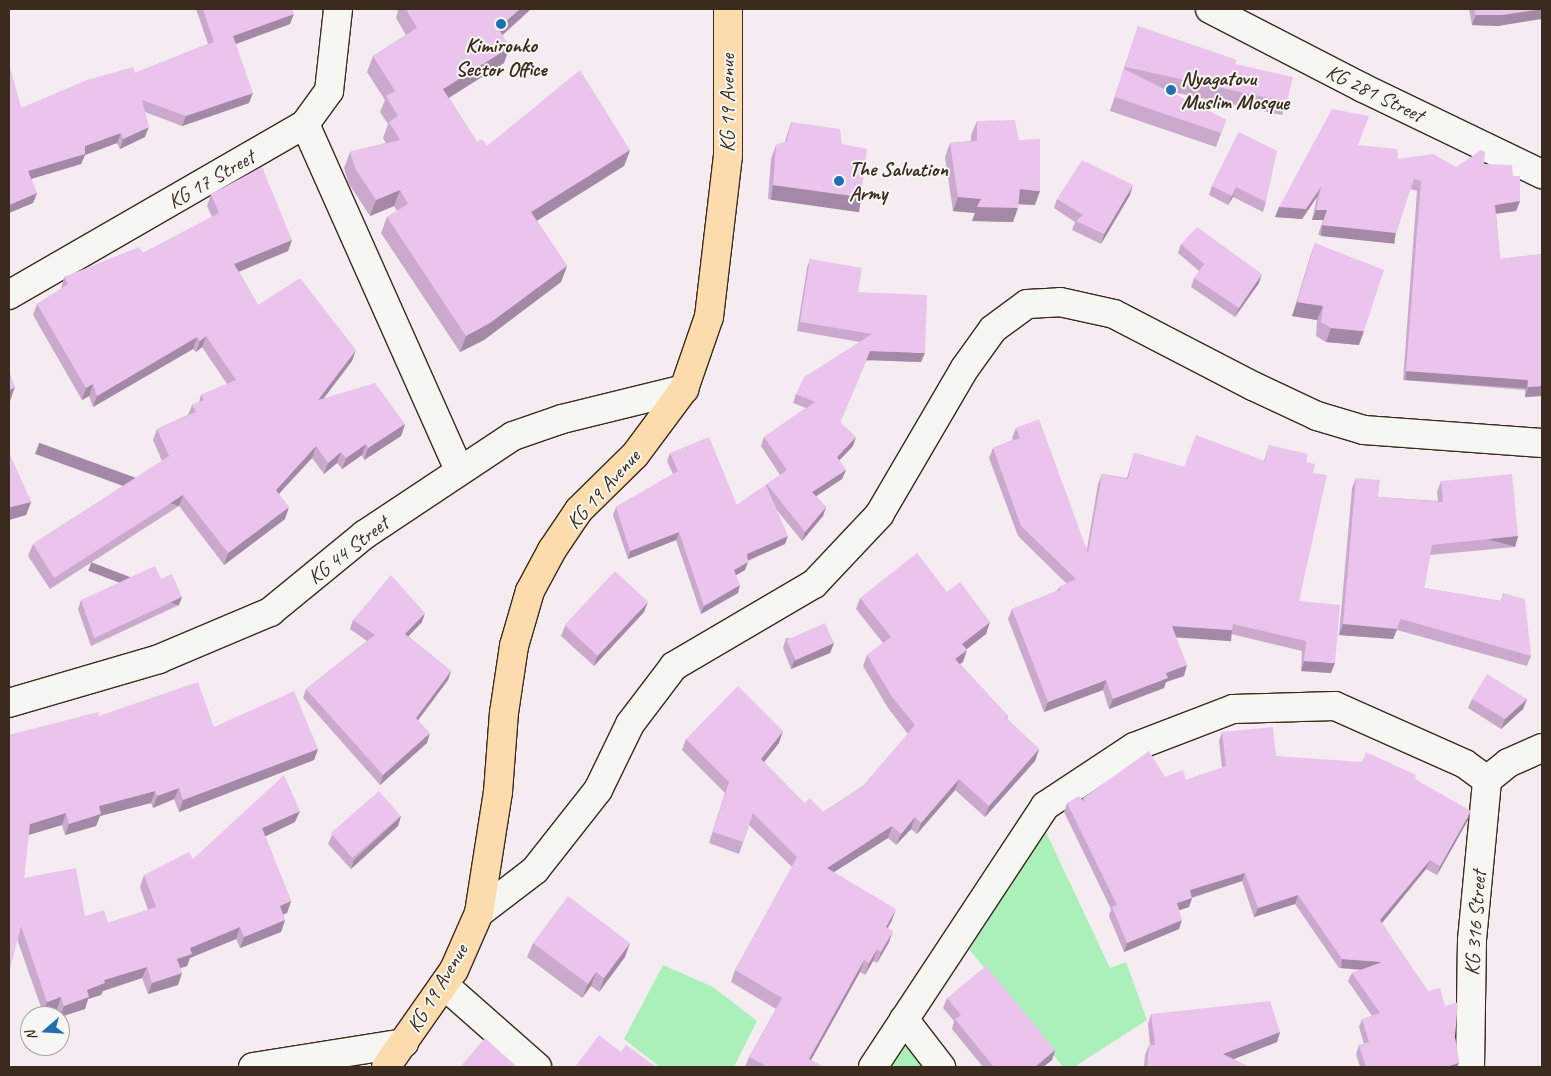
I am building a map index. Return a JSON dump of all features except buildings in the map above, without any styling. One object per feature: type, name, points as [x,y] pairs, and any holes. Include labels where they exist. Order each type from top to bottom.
[{"type":"main road","name":"KG 19 Avenue","points":[[386,1067],[444,985],[479,913],[498,792],[504,713],[514,646],[530,591],[552,550],[580,510],[635,456],[684,389],[709,317],[728,156],[728,9]]},
{"type":"street","name":"KG 17 Street","points":[[9,295],[305,124],[329,91],[338,9]]},
{"type":"street","name":"KG 281 Street","points":[[1210,9],[1363,88],[1542,174]]},
{"type":"street","points":[[305,124],[459,470]]},
{"type":"street","points":[[479,913],[534,870],[598,790],[630,724],[674,666],[814,584],[879,515],[965,368],[993,329],[1027,304],[1060,302],[1114,314],[1298,407],[1364,430],[1542,443]]},
{"type":"street","name":"KG 44 Street","points":[[9,703],[159,658],[270,612],[364,535],[459,470],[513,436],[562,419],[684,389]]},
{"type":"street","points":[[873,1067],[1045,806],[1134,747],[1233,709],[1335,706],[1465,764],[1487,780],[1508,763],[1542,748]]},
{"type":"street","name":"KG 316 Street","points":[[1470,1067],[1472,940],[1487,780]]},
{"type":"street","points":[[444,985],[537,1067]]},
{"type":"street","points":[[904,1019],[941,1067]]},
{"type":"street","points":[[253,1067],[404,1043]]},
{"type":"green space","points":[[1045,830],[1110,968],[1126,962],[1147,1020],[1074,1067],[1063,1067],[969,949]]},
{"type":"green space","points":[[663,965],[713,987],[757,1021],[734,1067],[660,1067],[624,1039]]},
{"type":"green space","points":[[905,1035],[926,1067],[886,1067]]},
{"type":"place","name":"Kimironko Sector Office","points":[[501,24]]},
{"type":"place","name":"Nyagatovu Muslim Mosque","points":[[1171,90]]},
{"type":"place","name":"The Salvation Army","points":[[839,181]]}]
